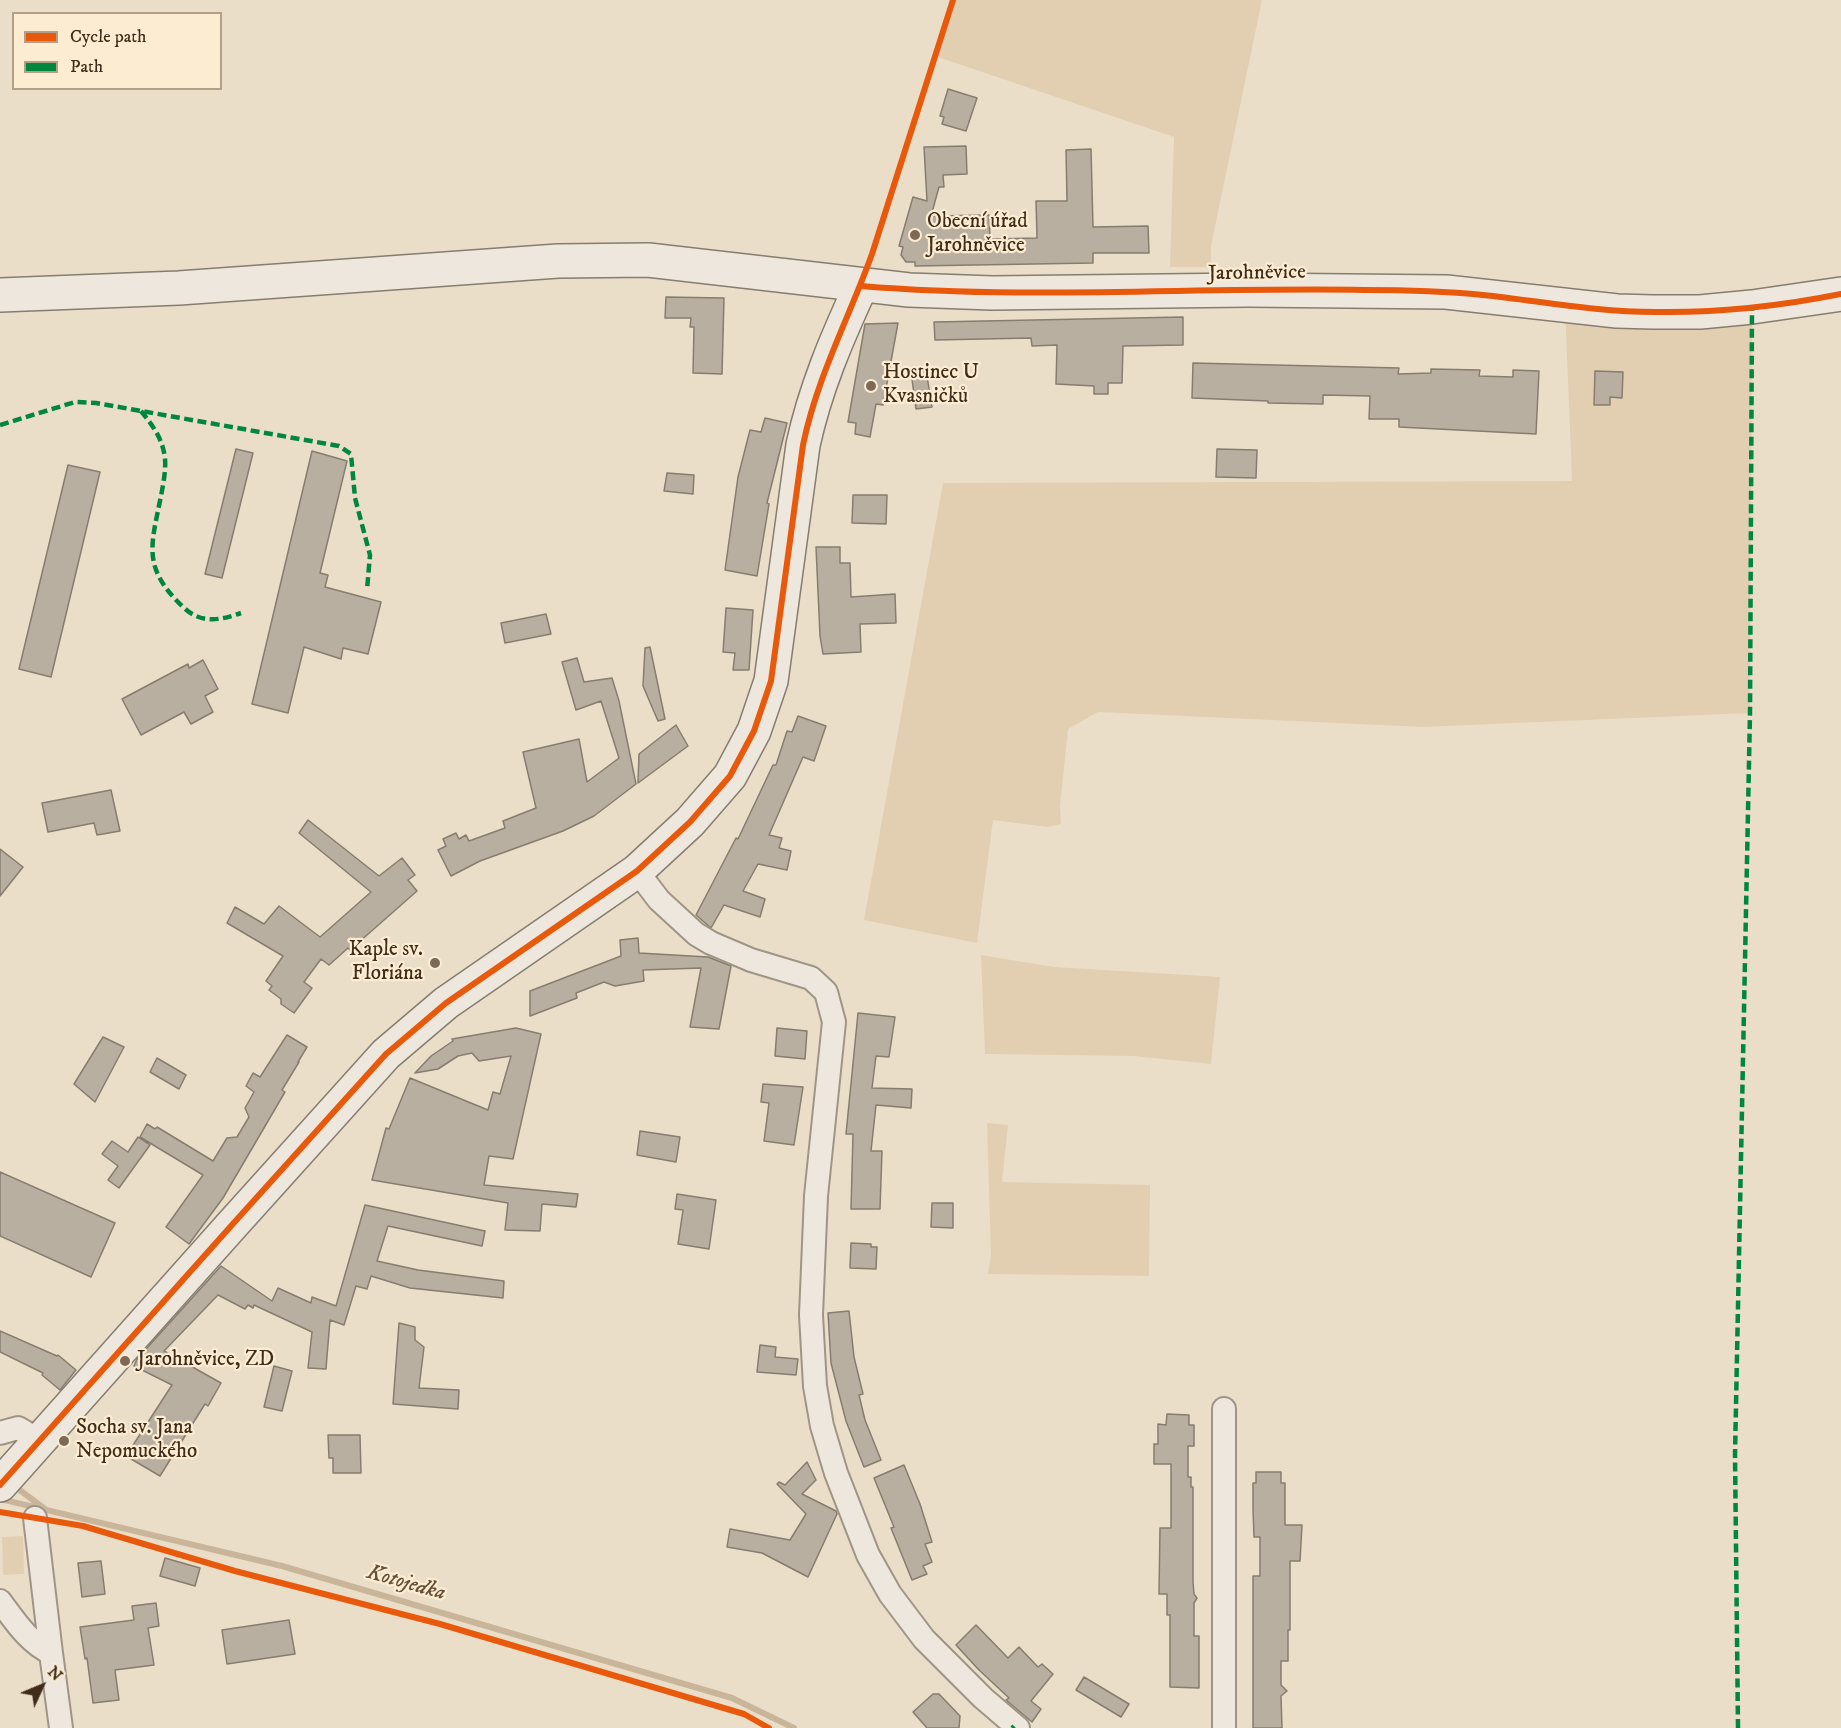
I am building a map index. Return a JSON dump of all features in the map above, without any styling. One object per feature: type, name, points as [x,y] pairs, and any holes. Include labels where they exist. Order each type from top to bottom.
[{"type":"main road","name":"Jarohněvice","points":[[0,295],[179,288],[558,261],[613,260],[648,260],[861,285],[992,294],[1283,290],[1446,292],[1653,312],[1700,312],[1841,294]]},
{"type":"main road","points":[[0,1485],[386,1054],[446,1003],[637,871],[668,844],[730,776],[754,731],[766,697],[775,657],[792,522],[809,418],[826,366],[861,285]]},
{"type":"street","points":[[637,871],[659,900],[696,934],[751,960],[811,978],[826,992],[834,1022],[816,1196],[811,1315],[815,1386],[822,1426],[836,1473],[868,1555],[890,1594],[924,1639],[983,1698],[1017,1728]]},
{"type":"street","points":[[1224,1409],[1224,1728]]},
{"type":"street","points":[[0,1433],[18,1428],[36,1445]]},
{"type":"street","points":[[35,1518],[61,1728]]},
{"type":"street","points":[[0,1601],[26,1635],[40,1648],[51,1653]]},
{"type":"shaded area","points":[[953,0],[1262,0],[1211,246],[1211,267],[1170,267],[1174,137],[935,56]]},
{"type":"shaded area","points":[[1565,305],[1752,307],[1750,713],[1423,727],[1098,712],[1068,729],[1060,807],[1061,824],[1048,827],[993,820],[977,943],[864,920],[943,483],[1572,481]]},
{"type":"shaded area","points":[[981,955],[1054,967],[1220,977],[1211,1064],[1134,1056],[985,1054]]},
{"type":"shaded area","points":[[987,1123],[1008,1125],[1002,1182],[1150,1185],[1149,1276],[988,1274],[991,1255]]},
{"type":"shaded area","points":[[23,1536],[24,1574],[3,1575],[2,1537]]},
{"type":"building","points":[[948,89],[977,98],[966,131],[942,124],[944,117],[940,116]]},
{"type":"building","points":[[966,146],[967,174],[943,175],[944,187],[939,187],[931,216],[989,215],[990,239],[1037,238],[1036,201],[1067,201],[1066,150],[1091,149],[1093,227],[1148,226],[1149,253],[1093,253],[1093,263],[915,266],[915,262],[906,262],[901,255],[903,247],[899,246],[913,197],[927,201],[924,147]]},
{"type":"building","points":[[666,297],[724,298],[722,374],[693,373],[694,327],[690,327],[691,318],[665,318]]},
{"type":"building","points":[[1183,317],[1183,345],[1123,346],[1122,383],[1108,383],[1108,394],[1094,394],[1094,386],[1056,384],[1057,345],[1032,346],[1031,338],[935,340],[934,322]]},
{"type":"building","name":"Hostinec U Kvasničků","points":[[898,323],[883,405],[876,404],[870,437],[855,434],[856,423],[848,422],[865,324]]},
{"type":"building","points":[[1193,363],[1399,368],[1398,374],[1431,373],[1431,369],[1480,370],[1479,376],[1513,377],[1513,370],[1539,371],[1536,434],[1399,427],[1399,419],[1369,419],[1370,396],[1323,395],[1323,404],[1192,398]]},
{"type":"building","points":[[926,370],[932,407],[916,409],[911,372]]},
{"type":"building","points":[[1595,371],[1623,372],[1622,398],[1610,397],[1610,405],[1594,405]]},
{"type":"building","points":[[765,418],[787,423],[767,503],[769,504],[757,576],[725,570],[738,477],[750,430],[761,432]]},
{"type":"building","points":[[236,449],[253,453],[222,578],[205,574]]},
{"type":"building","points":[[1217,449],[1257,450],[1256,478],[1216,477]]},
{"type":"building","points":[[312,451],[347,461],[320,573],[328,575],[325,587],[381,602],[368,654],[343,648],[341,659],[304,647],[288,713],[252,704]]},
{"type":"building","points":[[68,465],[100,472],[51,677],[19,669]]},
{"type":"building","points":[[667,473],[694,475],[693,494],[664,491]]},
{"type":"building","points":[[853,495],[887,495],[886,524],[852,523]]},
{"type":"building","points":[[816,547],[840,547],[840,563],[850,563],[851,597],[895,594],[896,623],[860,624],[861,652],[823,654],[820,636]]},
{"type":"building","points":[[726,608],[753,610],[749,670],[733,670],[735,653],[723,652]]},
{"type":"building","points":[[546,614],[551,634],[505,643],[501,623]]},
{"type":"building","points":[[650,647],[665,719],[658,721],[643,686],[645,648]]},
{"type":"building","points":[[577,658],[584,682],[612,678],[636,784],[594,816],[563,831],[480,861],[451,876],[438,850],[446,846],[443,839],[456,833],[459,839],[466,835],[469,841],[505,828],[503,821],[536,808],[523,752],[579,739],[587,782],[619,758],[601,701],[576,710],[562,662]]},
{"type":"building","points":[[203,660],[218,689],[205,696],[213,712],[191,724],[184,712],[141,735],[122,699],[188,664],[189,668]]},
{"type":"building","points":[[798,716],[826,726],[814,761],[803,757],[769,835],[782,838],[779,848],[791,851],[787,870],[758,864],[743,891],[765,899],[760,917],[724,905],[711,928],[696,915],[736,838],[738,839],[773,765],[776,765],[787,731],[792,732]]},
{"type":"building","points":[[676,725],[688,746],[638,783],[639,754]]},
{"type":"building","points":[[111,790],[120,831],[97,835],[94,823],[48,832],[42,803]]},
{"type":"building","points":[[308,820],[379,876],[402,858],[415,875],[408,880],[417,891],[350,950],[348,948],[329,965],[321,959],[304,982],[312,988],[294,1013],[281,1004],[281,999],[269,990],[272,986],[266,981],[283,956],[227,923],[235,907],[264,924],[279,906],[320,937],[371,892],[299,833]]},
{"type":"building","points":[[0,849],[23,867],[0,896]]},
{"type":"building","points":[[638,938],[639,953],[708,957],[731,966],[719,1029],[690,1027],[701,968],[643,970],[644,981],[615,986],[604,982],[576,993],[577,998],[530,1016],[530,991],[621,956],[620,940]]},
{"type":"building","points":[[858,1013],[895,1017],[889,1057],[876,1056],[872,1088],[912,1089],[911,1108],[876,1105],[871,1151],[882,1151],[880,1209],[851,1209],[853,1134],[846,1134]]},
{"type":"building","points":[[516,1028],[541,1034],[513,1159],[489,1156],[484,1185],[578,1194],[576,1207],[542,1204],[540,1231],[505,1230],[508,1203],[372,1180],[386,1128],[389,1129],[410,1078],[488,1110],[493,1092],[500,1094],[511,1056],[479,1061],[472,1053],[458,1056],[438,1069],[415,1073],[431,1056],[453,1041],[452,1039]]},
{"type":"building","points":[[777,1028],[807,1031],[805,1059],[775,1056]]},
{"type":"building","points":[[287,1035],[307,1047],[282,1090],[285,1092],[223,1198],[189,1244],[166,1227],[203,1175],[140,1137],[147,1124],[155,1129],[157,1127],[213,1161],[227,1138],[237,1137],[249,1117],[245,1108],[254,1092],[246,1086],[253,1073],[260,1077]]},
{"type":"building","points":[[103,1037],[124,1047],[95,1102],[74,1084]]},
{"type":"building","points":[[157,1058],[186,1075],[179,1089],[150,1072]]},
{"type":"building","points":[[763,1084],[803,1087],[794,1145],[764,1141],[769,1103],[761,1102]]},
{"type":"building","points":[[640,1131],[680,1137],[676,1162],[637,1155]]},
{"type":"building","points":[[138,1137],[150,1145],[119,1188],[108,1180],[118,1166],[102,1154],[112,1141],[128,1152]]},
{"type":"building","points":[[0,1172],[115,1223],[91,1277],[0,1236]]},
{"type":"building","points":[[677,1194],[716,1200],[709,1249],[678,1244],[683,1210],[675,1209]]},
{"type":"building","points":[[932,1203],[953,1203],[953,1228],[931,1227]]},
{"type":"building","points":[[365,1205],[485,1231],[482,1246],[388,1226],[377,1261],[418,1270],[504,1281],[503,1298],[410,1288],[371,1276],[367,1289],[356,1286],[344,1325],[330,1320],[326,1369],[308,1368],[312,1332],[254,1305],[253,1308],[248,1305],[245,1309],[218,1295],[164,1351],[221,1383],[208,1406],[205,1404],[160,1476],[126,1456],[172,1385],[134,1366],[137,1359],[221,1266],[272,1301],[278,1288],[311,1303],[312,1297],[336,1306]]},
{"type":"building","points":[[851,1243],[871,1244],[871,1247],[877,1247],[876,1269],[850,1268]]},
{"type":"building","points":[[849,1311],[854,1357],[863,1394],[859,1395],[865,1420],[881,1460],[864,1467],[846,1421],[831,1363],[828,1313]]},
{"type":"building","points":[[399,1323],[415,1327],[415,1340],[424,1347],[419,1388],[459,1390],[458,1409],[393,1404]]},
{"type":"building","points":[[0,1331],[58,1355],[76,1370],[60,1390],[42,1375],[43,1373],[0,1352]]},
{"type":"building","points":[[760,1345],[776,1347],[775,1357],[798,1359],[796,1375],[757,1372]]},
{"type":"building","points":[[274,1366],[292,1371],[282,1411],[264,1407]]},
{"type":"building","points":[[1167,1414],[1189,1415],[1189,1425],[1194,1425],[1194,1446],[1188,1446],[1188,1477],[1191,1477],[1191,1487],[1193,1487],[1193,1582],[1194,1594],[1197,1598],[1194,1603],[1194,1636],[1199,1636],[1199,1688],[1170,1687],[1170,1615],[1167,1615],[1167,1594],[1159,1594],[1160,1528],[1171,1528],[1171,1464],[1154,1464],[1154,1444],[1158,1444],[1158,1424],[1166,1425]]},
{"type":"building","points":[[328,1435],[360,1435],[361,1473],[333,1473],[333,1458],[329,1458]]},
{"type":"building","points":[[807,1462],[816,1480],[802,1494],[836,1511],[837,1514],[808,1577],[762,1553],[727,1547],[730,1529],[790,1540],[806,1514],[777,1484],[779,1482],[785,1485]]},
{"type":"building","points":[[904,1465],[932,1542],[925,1544],[932,1562],[923,1566],[927,1574],[912,1580],[874,1478]]},
{"type":"building","points":[[1256,1472],[1281,1472],[1281,1483],[1285,1483],[1285,1525],[1302,1525],[1300,1561],[1290,1561],[1288,1661],[1281,1661],[1281,1685],[1287,1691],[1281,1696],[1282,1728],[1253,1728],[1253,1576],[1260,1576],[1260,1537],[1254,1537],[1253,1483],[1256,1483]]},
{"type":"building","points":[[165,1558],[200,1568],[195,1586],[160,1576]]},
{"type":"building","points":[[101,1561],[105,1594],[82,1597],[78,1563]]},
{"type":"building","points":[[156,1603],[159,1626],[148,1628],[154,1665],[115,1670],[119,1700],[93,1703],[80,1627],[134,1620],[132,1606]]},
{"type":"building","points":[[289,1620],[295,1654],[227,1664],[222,1630]]},
{"type":"building","points":[[976,1625],[1008,1658],[1019,1647],[1038,1667],[1042,1664],[1053,1674],[1031,1701],[1041,1709],[1032,1722],[1006,1700],[1009,1698],[956,1645]]},
{"type":"building","points":[[1084,1677],[1129,1704],[1121,1717],[1076,1690]]},
{"type":"building","points":[[933,1694],[939,1694],[960,1716],[959,1728],[927,1728],[913,1712]]},
{"type":"waterway","points":[[13,1485],[45,1509]]},
{"type":"waterway","name":"Kotojedka","points":[[0,1499],[282,1566],[732,1698],[794,1728]]},
{"type":"marked path","points":[[1738,1728],[1735,1455],[1750,713],[1752,307]]},
{"type":"marked path","points":[[0,425],[75,402],[96,403],[339,446],[351,454],[355,498],[370,555],[367,590]]},
{"type":"marked path","points":[[141,411],[160,439],[165,459],[153,542],[155,567],[160,579],[182,606],[196,616],[217,619],[241,613]]},
{"type":"cycle path","points":[[0,1485],[386,1054],[446,1003],[637,871],[690,822],[730,776],[754,731],[771,681],[803,445],[816,395],[872,254],[953,0]]},
{"type":"cycle path","points":[[861,286],[1049,293],[1424,291],[1483,295],[1612,310],[1655,312],[1748,308],[1841,294]]},
{"type":"cycle path","points":[[0,1512],[83,1526],[235,1571],[440,1624],[744,1714],[769,1728]]},
{"type":"place","name":"Obecní úřad Jarohněvice","points":[[915,235]]},
{"type":"place","name":"Hostinec U Kvasničků","points":[[871,386]]},
{"type":"place","name":"Kaple sv. Floriána","points":[[435,963]]},
{"type":"place","name":"Jarohněvice, ZD","points":[[125,1361]]},
{"type":"place","name":"Socha sv. Jana Nepomuckého","points":[[64,1441]]}]
